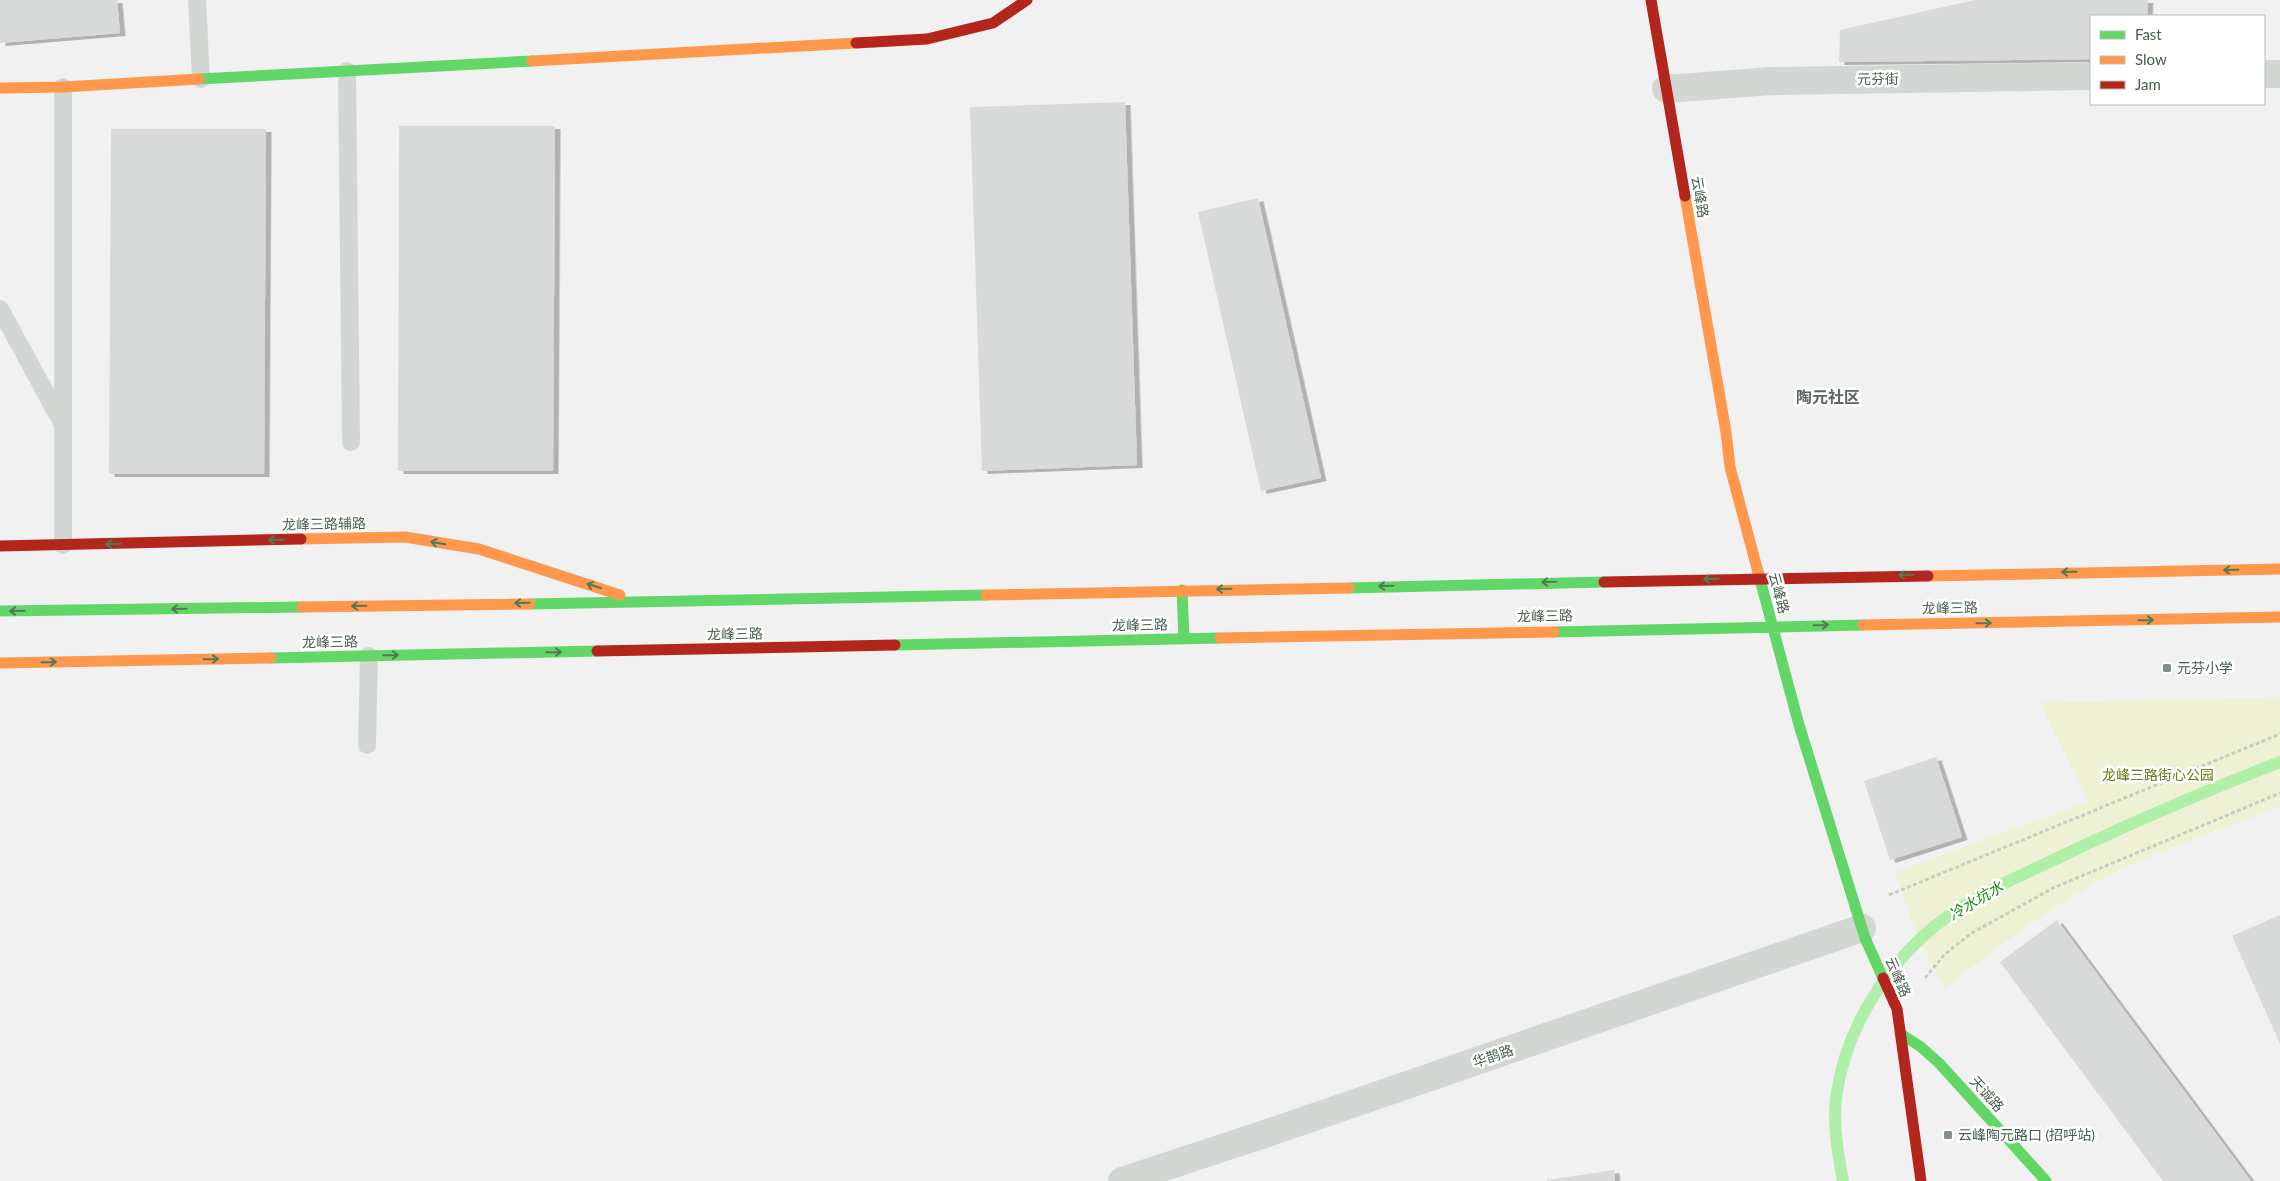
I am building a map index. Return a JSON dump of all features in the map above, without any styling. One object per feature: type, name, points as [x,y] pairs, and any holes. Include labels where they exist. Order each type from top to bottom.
[{"type":"main road","points":[[0,88],[63,87],[927,39],[993,24],[1027,0]]},
{"type":"main road","name":"云峰路","points":[[1651,0],[1726,432],[1730,468],[1799,725],[1862,928],[1874,960],[1897,1009],[1906,1088],[1921,1181]]},
{"type":"main road","name":"龙峰三路辅路","points":[[0,546],[405,537],[478,549],[640,601]]},
{"type":"main road","points":[[0,611],[640,601],[2280,569]]},
{"type":"main road","points":[[1182,590],[1184,639]]},
{"type":"main road","name":"龙峰三路","points":[[0,663],[1772,626],[2280,618]]},
{"type":"main road","name":"天诚路","points":[[1901,1034],[1921,1047],[1939,1063],[2046,1181]]},
{"type":"street","points":[[2265,74],[2280,74]]},
{"type":"street","name":"元芬街","points":[[1666,89],[1772,81],[2090,76]]},
{"type":"street","name":"华鹊路","points":[[1122,1181],[1256,1137],[1862,928]]},
{"type":"lane","points":[[197,0],[201,79]]},
{"type":"lane","points":[[347,71],[351,442]]},
{"type":"lane","points":[[63,87],[63,545]]},
{"type":"lane","points":[[0,309],[63,424]]},
{"type":"lane","points":[[367,745],[369,656]]},
{"type":"path","points":[[1886,897],[2280,734]]},
{"type":"path","points":[[1925,978],[1944,955],[1970,934],[2053,888],[2280,793]]},
{"type":"green space","name":"龙峰三路街心公园","points":[[2280,697],[2280,806],[2163,852],[2101,880],[2032,923],[1945,988],[1916,932],[1895,872],[2088,802],[2040,703]]},
{"type":"building","points":[[0,0],[117,0],[120,33],[0,43]]},
{"type":"building","points":[[1975,0],[2148,0],[2147,15],[2090,15],[2090,59],[1839,62],[1840,30]]},
{"type":"building","points":[[1125,102],[1137,465],[982,471],[970,107]]},
{"type":"building","points":[[399,126],[555,126],[553,471],[398,471]]},
{"type":"building","points":[[111,129],[266,129],[264,474],[109,474]]},
{"type":"building","points":[[1258,198],[1321,478],[1261,491],[1198,212]]},
{"type":"building","points":[[1936,757],[1962,837],[1890,860],[1864,781]]},
{"type":"building","points":[[2280,915],[2280,1044],[2232,936]]},
{"type":"building","points":[[2057,920],[2251,1181],[2163,1181],[2000,962]]},
{"type":"building","points":[[1614,1170],[1615,1181],[1547,1181],[1547,1180]]},
{"type":"waterway","name":"冷水坑水","points":[[1843,1181],[1835,1119],[1836,1098],[1841,1070],[1862,1016],[1877,991],[1913,946],[1957,910],[1998,887],[2146,817],[2280,762]]},
{"type":"traffic: fast","points":[[199,79],[532,61]]},
{"type":"traffic: fast","points":[[1758,572],[1799,725],[1865,938],[1883,978]]},
{"type":"traffic: fast","points":[[1349,588],[1604,582]]},
{"type":"traffic: fast","points":[[1182,590],[1184,639]]},
{"type":"traffic: fast","points":[[530,604],[986,595]]},
{"type":"traffic: fast","points":[[0,611],[302,607]]},
{"type":"traffic: fast","points":[[1554,632],[1863,625]]},
{"type":"traffic: fast","points":[[895,645],[1220,638]]},
{"type":"traffic: fast","points":[[271,658],[597,651]]},
{"type":"traffic: fast","points":[[1901,1034],[1921,1047],[1939,1063],[2046,1181]]},
{"type":"traffic: slow","points":[[532,61],[856,43]]},
{"type":"traffic: slow","points":[[0,88],[63,87],[199,79]]},
{"type":"traffic: slow","points":[[1685,196],[1726,432],[1730,467],[1758,572]]},
{"type":"traffic: slow","points":[[301,539],[405,537],[479,549],[620,595]]},
{"type":"traffic: slow","points":[[1928,576],[2280,569]]},
{"type":"traffic: slow","points":[[986,595],[1349,588]]},
{"type":"traffic: slow","points":[[302,607],[530,604]]},
{"type":"traffic: slow","points":[[1863,625],[2280,617]]},
{"type":"traffic: slow","points":[[1220,638],[1554,632]]},
{"type":"traffic: slow","points":[[0,663],[271,658]]},
{"type":"traffic: jam","points":[[856,43],[927,39],[993,23],[1027,0]]},
{"type":"traffic: jam","points":[[1651,0],[1685,196]]},
{"type":"traffic: jam","points":[[0,546],[301,539]]},
{"type":"traffic: jam","points":[[1604,582],[1928,576]]},
{"type":"traffic: jam","points":[[597,651],[895,645]]},
{"type":"traffic: jam","points":[[1883,978],[1897,1009],[1921,1181]]},
{"type":"place","name":"元芬小学","points":[[2167,668]]},
{"type":"place","name":"云峰陶元路口 (招呼站)","points":[[1948,1135]]},
{"type":"district","name":"陶元社区","points":[[1828,397]]}]
